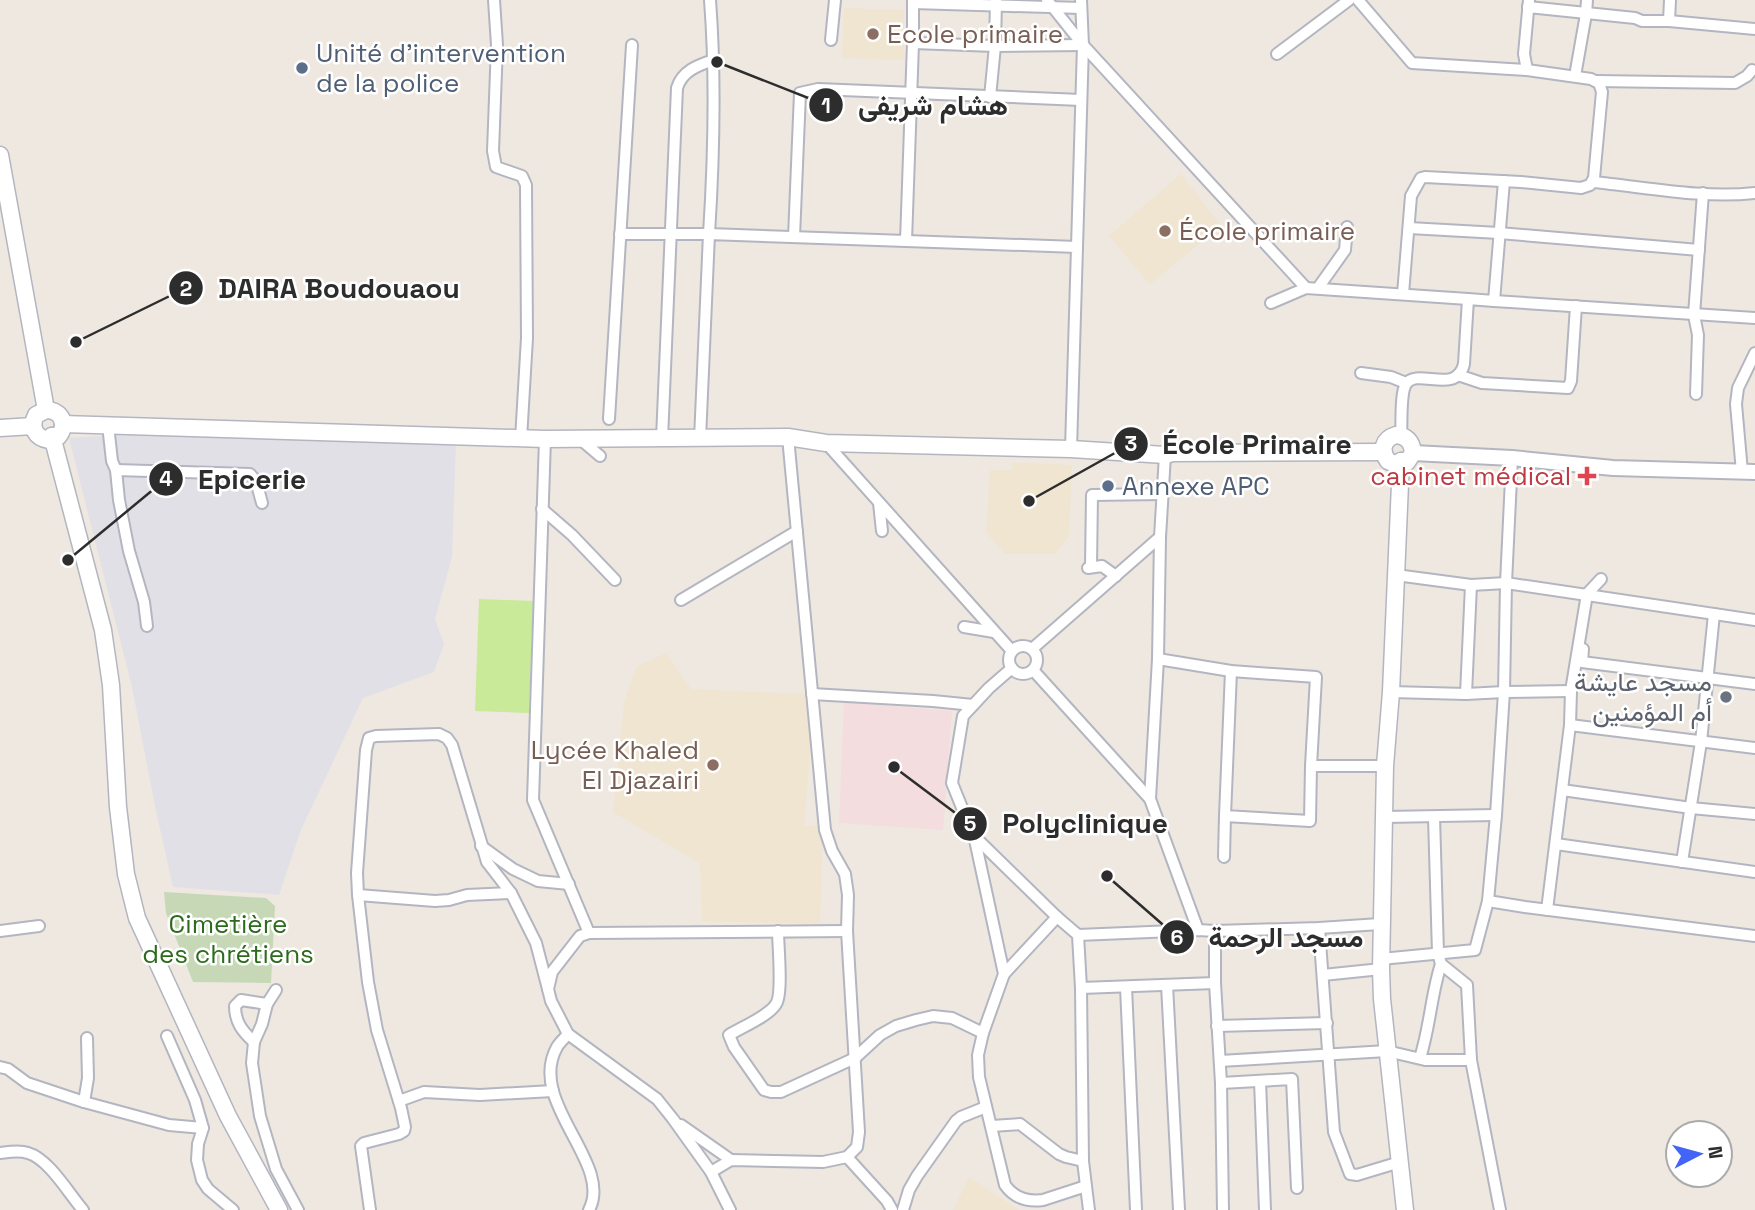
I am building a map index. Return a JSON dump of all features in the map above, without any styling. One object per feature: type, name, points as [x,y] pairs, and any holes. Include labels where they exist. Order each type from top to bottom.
[{"type":"main road","points":[[0,155],[46,410]]},
{"type":"main road","points":[[278,1210],[228,1116],[137,918],[126,874],[118,807],[111,685],[103,630],[58,430],[60,415],[46,410],[36,415],[33,426],[36,434],[49,440],[58,430],[108,425],[521,439],[788,437],[826,443],[1071,449],[1165,455],[1383,452]]},
{"type":"main road","points":[[0,428],[33,426]]},
{"type":"main road","points":[[1405,1210],[1382,999],[1380,924],[1385,766],[1396,575],[1407,457],[1411,443],[1401,435],[1388,439],[1383,452],[1392,464],[1397,465],[1407,457]]},
{"type":"street","points":[[494,0],[497,44],[493,151],[496,167],[522,176],[526,185],[527,338],[521,439]]},
{"type":"street","points":[[700,439],[713,163],[714,60],[710,0]]},
{"type":"street","points":[[831,40],[835,0]]},
{"type":"street","points":[[1277,54],[1349,0]]},
{"type":"street","points":[[1358,0],[1412,64],[1527,70],[1595,81],[1735,83],[1752,70]]},
{"type":"street","points":[[1575,76],[1587,0]]},
{"type":"street","points":[[1669,21],[1670,0]]},
{"type":"street","points":[[906,241],[913,2],[1081,4],[1083,45],[1071,449]]},
{"type":"street","points":[[990,97],[996,3]]},
{"type":"street","points":[[1527,70],[1524,54],[1528,3],[1642,21],[1755,29]]},
{"type":"street","points":[[1050,4],[1083,45],[1306,288]]},
{"type":"street","points":[[913,43],[1083,45]]},
{"type":"street","points":[[610,419],[632,45]]},
{"type":"street","points":[[662,439],[677,88],[680,78],[690,70],[714,60]]},
{"type":"street","points":[[1593,182],[1602,92],[1595,81]]},
{"type":"street","points":[[794,237],[800,93],[818,89],[1081,100]]},
{"type":"street","points":[[1403,294],[1411,195],[1421,178],[1581,187],[1593,182],[1703,193],[1755,193]]},
{"type":"street","points":[[1494,301],[1504,181]]},
{"type":"street","points":[[1696,394],[1698,335],[1694,314],[1703,193]]},
{"type":"street","points":[[1318,288],[1345,250],[1347,227]]},
{"type":"street","points":[[1409,228],[1699,250]]},
{"type":"street","points":[[620,234],[709,234],[1077,247]]},
{"type":"street","points":[[1271,303],[1306,288],[1318,288],[1755,317]]},
{"type":"street","points":[[1401,435],[1403,390],[1406,383],[1411,379],[1445,380],[1463,370],[1468,299]]},
{"type":"street","points":[[1458,375],[1482,383],[1568,388],[1571,381],[1576,306]]},
{"type":"street","points":[[1407,457],[1512,458],[1613,468],[1749,472],[1736,404],[1738,388],[1755,353]]},
{"type":"street","points":[[1361,373],[1391,377],[1406,383]]},
{"type":"street","points":[[108,425],[119,500],[129,551],[144,602],[147,626]]},
{"type":"street","points":[[711,1172],[731,1160],[822,1162],[847,1157],[857,1147],[859,1132],[847,931],[848,895],[845,874],[832,851],[825,830],[788,437]]},
{"type":"street","points":[[545,439],[533,800],[569,884],[585,930]]},
{"type":"street","points":[[580,439],[600,456]]},
{"type":"street","points":[[826,443],[1012,651]]},
{"type":"street","points":[[1150,799],[1165,455]]},
{"type":"street","points":[[1323,975],[1381,964],[1440,959],[1475,950],[1488,901],[1496,815],[1504,692],[1512,458]]},
{"type":"street","points":[[116,470],[250,474],[256,481],[262,503]]},
{"type":"street","points":[[1116,576],[1102,566],[1089,567],[1093,495],[1163,494]]},
{"type":"street","points":[[880,503],[883,531]]},
{"type":"street","points":[[542,509],[572,535],[615,580]]},
{"type":"street","points":[[681,600],[797,531]]},
{"type":"street","points":[[1032,649],[1160,537]]},
{"type":"street","points":[[1396,575],[1471,584],[1506,583],[1755,620]]},
{"type":"street","points":[[1547,910],[1570,725],[1571,691],[1587,594],[1601,579]]},
{"type":"street","points":[[1466,694],[1471,584]]},
{"type":"street","points":[[1587,594],[1582,662],[1755,684]]},
{"type":"street","points":[[1682,862],[1701,742],[1714,614]]},
{"type":"street","points":[[964,627],[995,632]]},
{"type":"street","points":[[1019,646],[1032,649],[1037,657],[1036,666],[1033,670],[1020,674],[1012,668],[1009,660],[1012,651],[1019,646]]},
{"type":"street","points":[[1158,659],[1231,671],[1316,677],[1310,821],[1225,816]]},
{"type":"street","points":[[1003,974],[974,836],[952,783],[963,716],[1012,668]]},
{"type":"street","points":[[1033,670],[1150,799],[1198,930]]},
{"type":"street","points":[[1224,857],[1231,671]]},
{"type":"street","points":[[1391,692],[1466,694],[1571,691]]},
{"type":"street","points":[[812,694],[973,705]]},
{"type":"street","points":[[1570,725],[1755,748]]},
{"type":"street","points":[[370,1210],[361,1146],[363,1142],[404,1131],[405,1127],[377,1030],[358,895],[357,873],[366,750],[369,738],[376,736],[439,734],[447,738],[452,746],[486,862],[510,893],[536,943],[551,1001],[568,1034],[657,1099],[711,1172],[730,1210]]},
{"type":"street","points":[[1311,766],[1385,766]]},
{"type":"street","points":[[1562,790],[1755,814]]},
{"type":"street","points":[[1384,817],[1496,815]]},
{"type":"street","points":[[1420,1058],[1427,1036],[1440,959],[1434,817]]},
{"type":"street","points":[[974,836],[1078,935],[1380,924]]},
{"type":"street","points":[[1556,844],[1755,872]]},
{"type":"street","points":[[481,846],[513,869],[538,881],[569,884]]},
{"type":"street","points":[[358,895],[449,901],[467,895],[510,893]]},
{"type":"street","points":[[1488,901],[1755,936]]},
{"type":"street","points":[[1057,917],[1003,974],[983,1033],[978,1066],[1005,1185],[1012,1194],[1027,1201],[1036,1201],[1086,1186]]},
{"type":"street","points":[[0,931],[39,926]]},
{"type":"street","points":[[1319,928],[1334,1132],[1350,1174],[1357,1175],[1400,1162]]},
{"type":"street","points":[[585,930],[847,931]]},
{"type":"street","points":[[548,989],[552,972],[585,930]]},
{"type":"street","points":[[778,931],[778,1003],[769,1012],[729,1035],[734,1047],[764,1090],[771,1093],[781,1092],[855,1058],[880,1035],[896,1026],[933,1016],[952,1018],[983,1033]]},
{"type":"street","points":[[1215,931],[1223,1210]]},
{"type":"street","points":[[1078,935],[1083,1161],[1089,1210]]},
{"type":"street","points":[[1440,959],[1467,985],[1471,1060],[1500,1210]]},
{"type":"street","points":[[1081,988],[1215,982]]},
{"type":"street","points":[[1167,985],[1179,1210]]},
{"type":"street","points":[[1126,987],[1136,1210]]},
{"type":"street","points":[[276,990],[267,1004],[254,1042],[252,1063],[260,1116],[276,1169],[298,1210]]},
{"type":"street","points":[[254,1042],[236,1019],[235,1006],[241,1000],[267,1004]]},
{"type":"street","points":[[1217,1026],[1327,1023]]},
{"type":"street","points":[[568,1034],[557,1046],[551,1063],[553,1091],[592,1180],[593,1196],[589,1210]]},
{"type":"street","points":[[167,1036],[195,1100],[202,1128],[197,1160],[202,1180],[208,1189],[233,1210]]},
{"type":"street","points":[[84,1102],[88,1078],[87,1038]]},
{"type":"street","points":[[1220,1061],[1387,1051],[1425,1059],[1471,1060]]},
{"type":"street","points":[[0,1067],[8,1069],[27,1083],[84,1102],[169,1125],[202,1128]]},
{"type":"street","points":[[1221,1083],[1292,1079],[1297,1188]]},
{"type":"street","points":[[1260,1081],[1265,1210]]},
{"type":"street","points":[[399,1101],[424,1092],[480,1095],[553,1091]]},
{"type":"street","points":[[904,1210],[909,1190],[917,1176],[956,1121],[986,1107]]},
{"type":"street","points":[[673,1119],[731,1160]]},
{"type":"street","points":[[992,1126],[1020,1125],[1059,1154],[1083,1161]]},
{"type":"street","points":[[0,1153],[31,1153],[47,1166],[83,1210]]},
{"type":"street","points":[[847,1157],[892,1210]]},
{"type":"shaded area","name":"Ecole primaire","points":[[844,8],[904,10],[904,60],[842,58]]},
{"type":"shaded area","name":"École primaire","points":[[1181,174],[1221,226],[1150,284],[1109,236]]},
{"type":"shaded area","points":[[132,434],[456,442],[452,557],[435,619],[444,644],[434,672],[363,698],[301,830],[279,895],[173,887],[132,687],[69,438]]},
{"type":"shaded area","points":[[1013,463],[1072,465],[1069,537],[1054,554],[1005,554],[986,532],[990,470],[1012,470]]},
{"type":"shaded area","name":"Lycée Khaled El Djazairi","points":[[666,653],[691,689],[807,694],[813,717],[804,826],[823,826],[820,924],[702,921],[699,863],[613,812],[624,703],[636,667]]},
{"type":"shaded area","points":[[844,702],[952,711],[943,830],[839,823]]},
{"type":"shaded area","points":[[969,1177],[1019,1210],[953,1210]]},
{"type":"green space","points":[[479,599],[533,601],[529,713],[475,711]]},
{"type":"green space","name":"Cimetière des chrétiens","points":[[164,892],[266,898],[275,906],[271,983],[193,982],[166,913]]},
{"type":"place","name":"Ecole primaire","points":[[873,34]]},
{"type":"place","name":"هشام شريفى","points":[[717,62]]},
{"type":"place","name":"Unité d'intervention de la police","points":[[302,68]]},
{"type":"place","name":"École primaire","points":[[1165,231]]},
{"type":"place","name":"DAIRA Boudouaou","points":[[76,342]]},
{"type":"place","name":"cabinet médical","points":[[1587,476]]},
{"type":"place","name":"Annexe APC","points":[[1108,486]]},
{"type":"place","name":"École Primaire","points":[[1029,501]]},
{"type":"place","name":"Epicerie","points":[[68,560]]},
{"type":"place","name":"مسجد عايشة أم المؤمنين","points":[[1726,697]]},
{"type":"place","name":"Lycée Khaled El Djazairi","points":[[713,765]]},
{"type":"place","name":"Polyclinique","points":[[894,767]]},
{"type":"place","name":"مسجد الرحمة","points":[[1107,876]]}]
